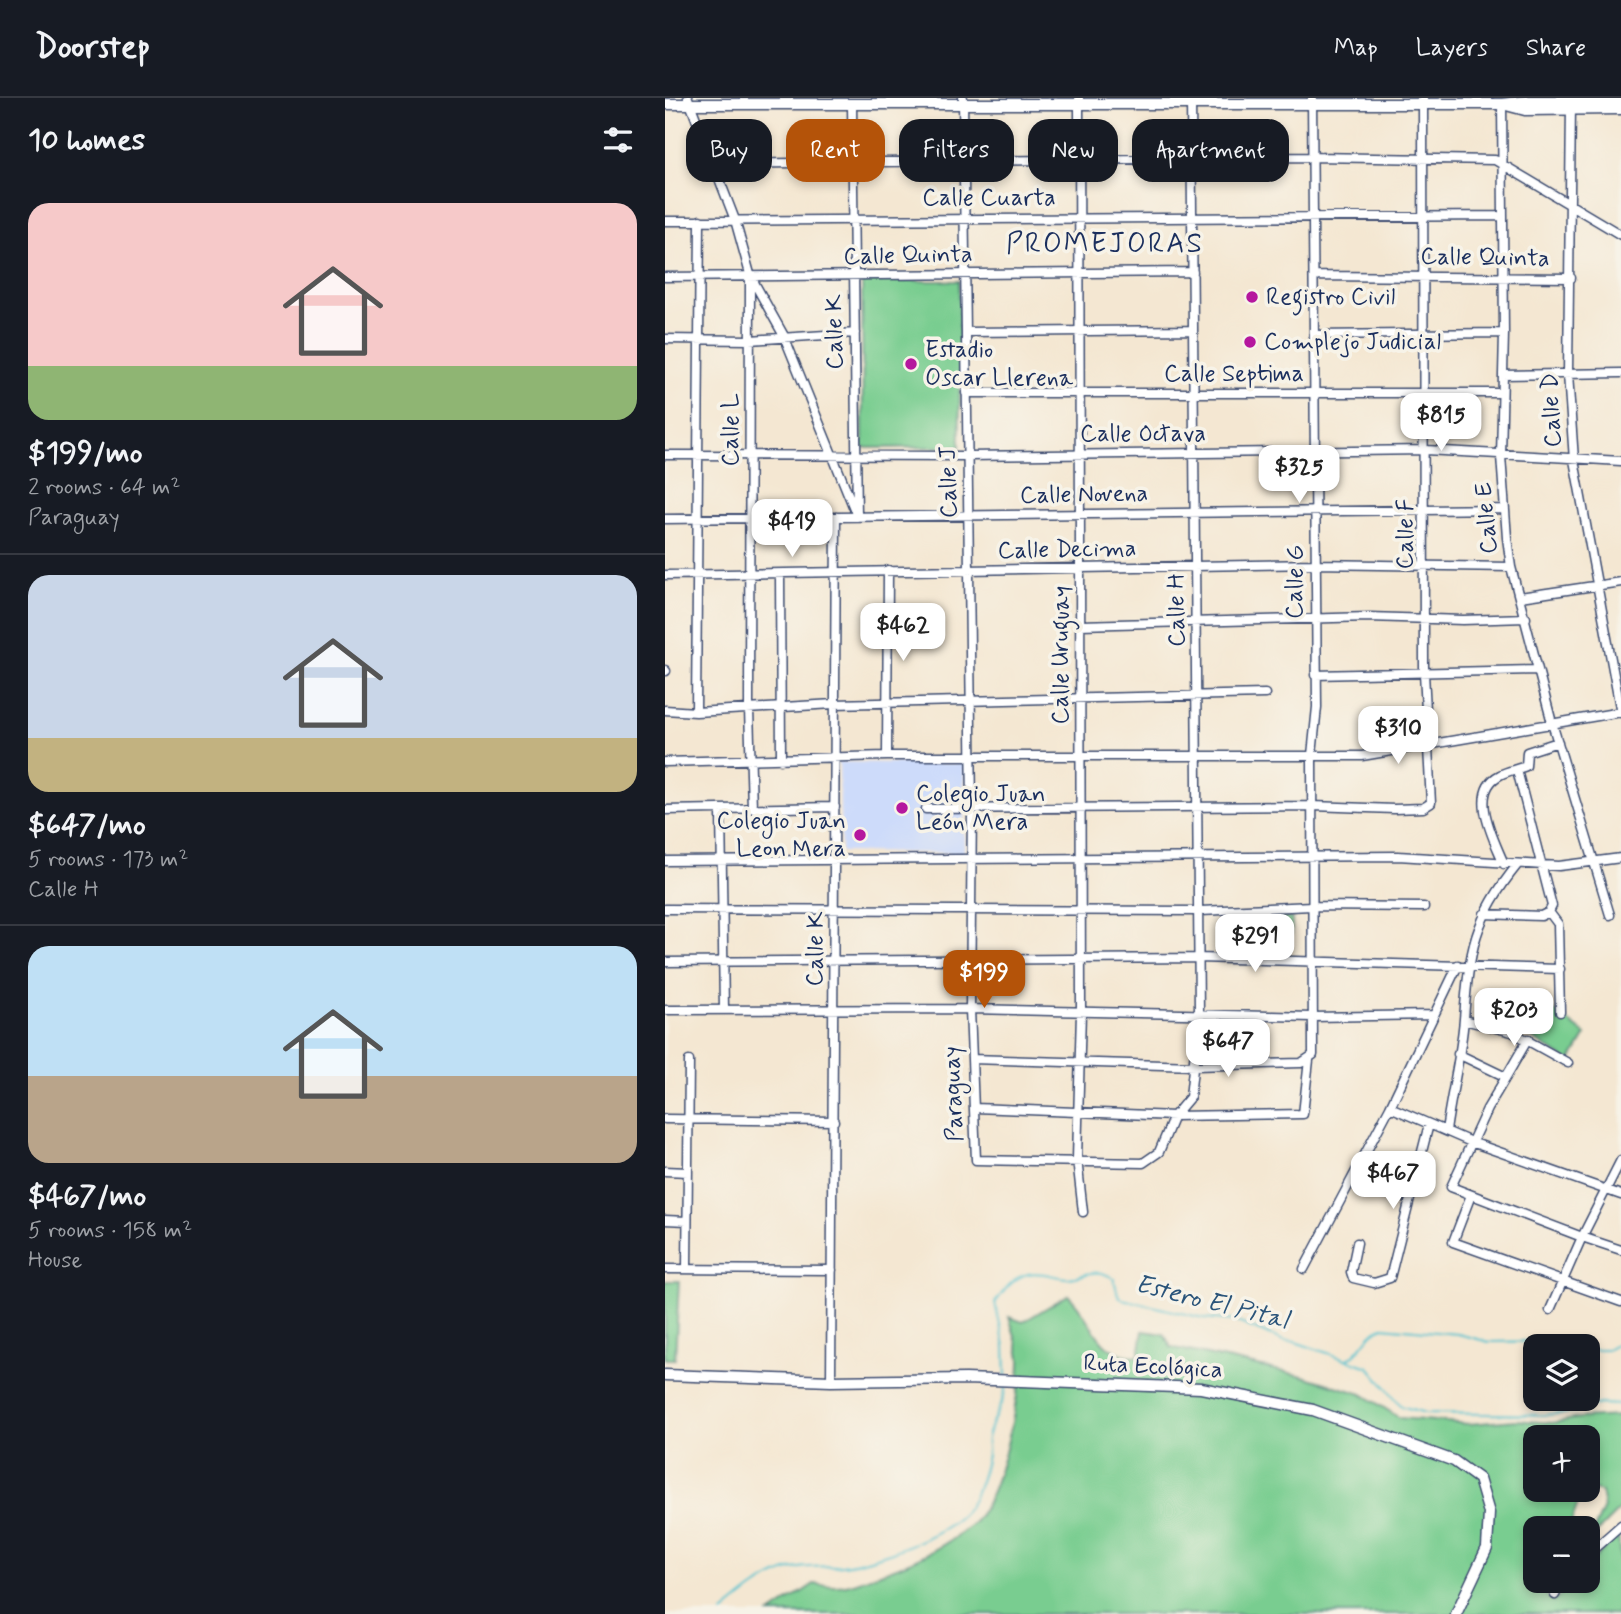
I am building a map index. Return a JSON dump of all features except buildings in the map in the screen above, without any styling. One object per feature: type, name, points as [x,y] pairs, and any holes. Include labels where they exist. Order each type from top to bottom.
[{"type":"main road","points":[[1502,104],[1529,99],[1621,109]]},
{"type":"main road","points":[[665,104],[689,101],[813,104],[885,101],[1424,101],[1502,104],[1525,110],[1621,101]]},
{"type":"main road","name":"Ruta Ecológica","points":[[665,1375],[831,1381],[966,1379],[1201,1388],[1255,1396],[1313,1410],[1454,1461],[1479,1479],[1489,1513],[1487,1548],[1456,1614]]},
{"type":"street","points":[[689,101],[703,98]]},
{"type":"street","points":[[813,104],[823,98]]},
{"type":"street","name":"Calle L","points":[[689,101],[696,119]]},
{"type":"street","name":"Calle J","points":[[963,101],[963,119]]},
{"type":"street","name":"Calle Uruguay","points":[[1079,101],[1079,119]]},
{"type":"street","name":"Calle H","points":[[1191,101],[1191,119]]},
{"type":"street","name":"Calle G","points":[[1174,1116],[1303,1114],[1309,1060],[1313,1055],[1312,755],[1317,707],[1314,619],[1315,276],[1312,101]]},
{"type":"street","name":"Calle F","points":[[1313,806],[1423,808],[1431,803],[1424,674],[1424,101]]},
{"type":"street","name":"Calle K","points":[[852,104],[852,119]]},
{"type":"street","name":"Calle E","points":[[1502,104],[1504,333],[1501,456],[1511,567],[1557,742],[1610,915]]},
{"type":"street","name":"Calle D","points":[[1571,105],[1568,374],[1574,460],[1621,712]]},
{"type":"street","points":[[1289,157],[1495,160],[1570,202],[1621,235]]},
{"type":"street","name":"Calle L","points":[[721,182],[750,274],[749,709],[752,808]]},
{"type":"street","name":"Calle K","points":[[852,182],[857,517]]},
{"type":"street","name":"Calle J","points":[[963,182],[972,858]]},
{"type":"street","name":"Calle Uruguay","points":[[1080,182],[1081,1012],[1077,1159],[1083,1212]]},
{"type":"street","name":"Calle H","points":[[976,1160],[1077,1159],[1084,1163],[1143,1163],[1159,1152],[1174,1116],[1190,1097],[1199,1013],[1200,911],[1192,182]]},
{"type":"street","name":"Calle Cuarta","points":[[665,220],[1502,216]]},
{"type":"street","points":[[696,712],[700,220]]},
{"type":"street","name":"Calle Quinta","points":[[665,277],[750,274],[854,276],[1193,272]]},
{"type":"street","points":[[750,274],[785,336],[857,517]]},
{"type":"street","name":"Calle Quinta","points":[[1315,276],[1571,278]]},
{"type":"street","points":[[966,332],[1193,330]]},
{"type":"street","points":[[665,339],[750,340],[855,333]]},
{"type":"street","points":[[1314,335],[1504,333]]},
{"type":"street","points":[[1503,375],[1621,373]]},
{"type":"street","name":"Calle Septima","points":[[966,393],[1502,393]]},
{"type":"street","name":"Calle Octava","points":[[665,455],[698,453],[968,456],[1426,450],[1621,461]]},
{"type":"street","name":"Calle Novena","points":[[665,519],[1504,509]]},
{"type":"street","name":"Calle K","points":[[831,1381],[836,911],[836,517]]},
{"type":"street","name":"Calle Decima","points":[[665,575],[1314,564],[1511,567]]},
{"type":"street","points":[[887,756],[888,570]]},
{"type":"street","points":[[780,574],[781,760]]},
{"type":"street","points":[[1520,597],[1621,582]]},
{"type":"street","points":[[1080,625],[1314,619],[1526,618]]},
{"type":"street","points":[[1315,675],[1538,670]]},
{"type":"street","points":[[665,710],[696,712],[834,704],[1265,694]]},
{"type":"street","points":[[665,762],[887,756],[1362,756],[1621,712]]},
{"type":"street","points":[[1504,863],[1484,802],[1496,777],[1526,766],[1527,752],[1557,742]]},
{"type":"street","points":[[1484,914],[1541,916],[1549,912],[1552,902],[1517,770]]},
{"type":"street","points":[[926,809],[1313,806]]},
{"type":"street","points":[[665,810],[835,807]]},
{"type":"street","points":[[721,811],[721,959],[724,1010]]},
{"type":"street","points":[[665,861],[1398,856],[1544,865],[1595,863],[1621,858]]},
{"type":"street","name":"Paraguay","points":[[972,858],[970,1009],[976,1160]]},
{"type":"street","points":[[1446,1131],[1464,1020],[1464,992],[1476,931],[1492,896],[1518,864]]},
{"type":"street","points":[[665,909],[1200,911],[1311,906],[1424,907]]},
{"type":"street","points":[[1549,912],[1558,924],[1560,1012]]},
{"type":"street","points":[[665,962],[721,959],[1199,958],[1312,964],[1560,969]]},
{"type":"street","points":[[1304,1269],[1390,1107],[1458,965]]},
{"type":"street","points":[[665,1010],[970,1009],[1312,1017],[1434,1014]]},
{"type":"street","points":[[1464,1020],[1512,1031],[1568,1063]]},
{"type":"street","points":[[1528,1039],[1471,1142],[1451,1185],[1471,1195],[1621,1250]]},
{"type":"street","points":[[1458,1054],[1506,1077]]},
{"type":"street","points":[[972,1059],[1195,1066],[1301,1063],[1309,1060]]},
{"type":"street","points":[[687,1269],[689,1061]]},
{"type":"street","points":[[1390,1107],[1471,1142],[1621,1195]]},
{"type":"street","points":[[975,1108],[1078,1110],[1174,1116]]},
{"type":"street","points":[[665,1119],[834,1121]]},
{"type":"street","points":[[1357,1243],[1353,1278],[1374,1283],[1390,1278],[1429,1124]]},
{"type":"street","points":[[1550,1310],[1582,1237],[1621,1160]]},
{"type":"street","points":[[665,1171],[688,1172]]},
{"type":"street","points":[[1471,1195],[1453,1242],[1621,1302]]},
{"type":"street","points":[[665,1220],[687,1221]]},
{"type":"street","points":[[665,1269],[832,1270]]},
{"type":"street","points":[[1600,1544],[1621,1525]]},
{"type":"shaded area","name":"Colegio Juan León Mera","points":[[839,762],[964,764],[964,853],[841,852]]},
{"type":"green space","name":"Estadio Oscar Llerena","points":[[862,281],[959,281],[960,447],[863,448]]},
{"type":"green space","points":[[1266,918],[1292,918],[1292,935],[1265,936]]},
{"type":"green space","points":[[1545,1004],[1586,1035],[1570,1062],[1525,1033]]},
{"type":"green space","points":[[665,1281],[679,1281],[675,1359],[665,1359]]},
{"type":"green space","points":[[1068,1295],[1104,1344],[1124,1355],[1139,1356],[1143,1331],[1164,1334],[1171,1347],[1303,1376],[1362,1394],[1400,1418],[1469,1424],[1516,1420],[1552,1423],[1579,1418],[1621,1416],[1621,1508],[1600,1529],[1600,1517],[1604,1508],[1600,1492],[1600,1425],[1523,1425],[1523,1502],[1578,1502],[1573,1516],[1523,1516],[1523,1593],[1548,1593],[1547,1596],[1554,1602],[1562,1593],[1600,1593],[1600,1553],[1618,1535],[1620,1575],[1617,1614],[770,1614],[814,1584],[835,1586],[858,1582],[919,1557],[970,1526],[981,1513],[990,1495],[1006,1447],[1017,1397],[1020,1359],[1009,1317],[1023,1322]]},
{"type":"waterway","name":"Estero El Pital","points":[[1006,1378],[1005,1346],[995,1303],[1005,1290],[1018,1278],[1033,1273],[1067,1278],[1101,1273],[1114,1279],[1118,1295],[1122,1299],[1203,1318],[1235,1321],[1284,1341],[1295,1342],[1369,1367],[1401,1406],[1425,1413],[1543,1415],[1570,1413],[1600,1404],[1621,1405]]},
{"type":"waterway","name":"Estero El Pital","points":[[1348,1359],[1373,1333],[1383,1327],[1458,1334],[1489,1342],[1523,1341]]},
{"type":"waterway","name":"Estero El Pital","points":[[1600,1350],[1607,1350],[1621,1342]]},
{"type":"waterway","name":"Estero El Pital","points":[[722,1614],[759,1585],[784,1572],[806,1567],[856,1563],[912,1544],[948,1526],[970,1505],[984,1466],[987,1438],[1006,1383]]},
{"type":"place","name":"Registro Civil","points":[[1252,297]]},
{"type":"place","name":"Complejo Judicial","points":[[1250,342]]},
{"type":"place","name":"Estadio Oscar Llerena","points":[[911,364]]},
{"type":"place","name":"Colegio Juan León Mera","points":[[902,808]]},
{"type":"place","name":"Colegio Juan Leon Mera","points":[[860,835]]},
{"type":"district","name":"PROMEJORAS","points":[[1105,244]]}]
